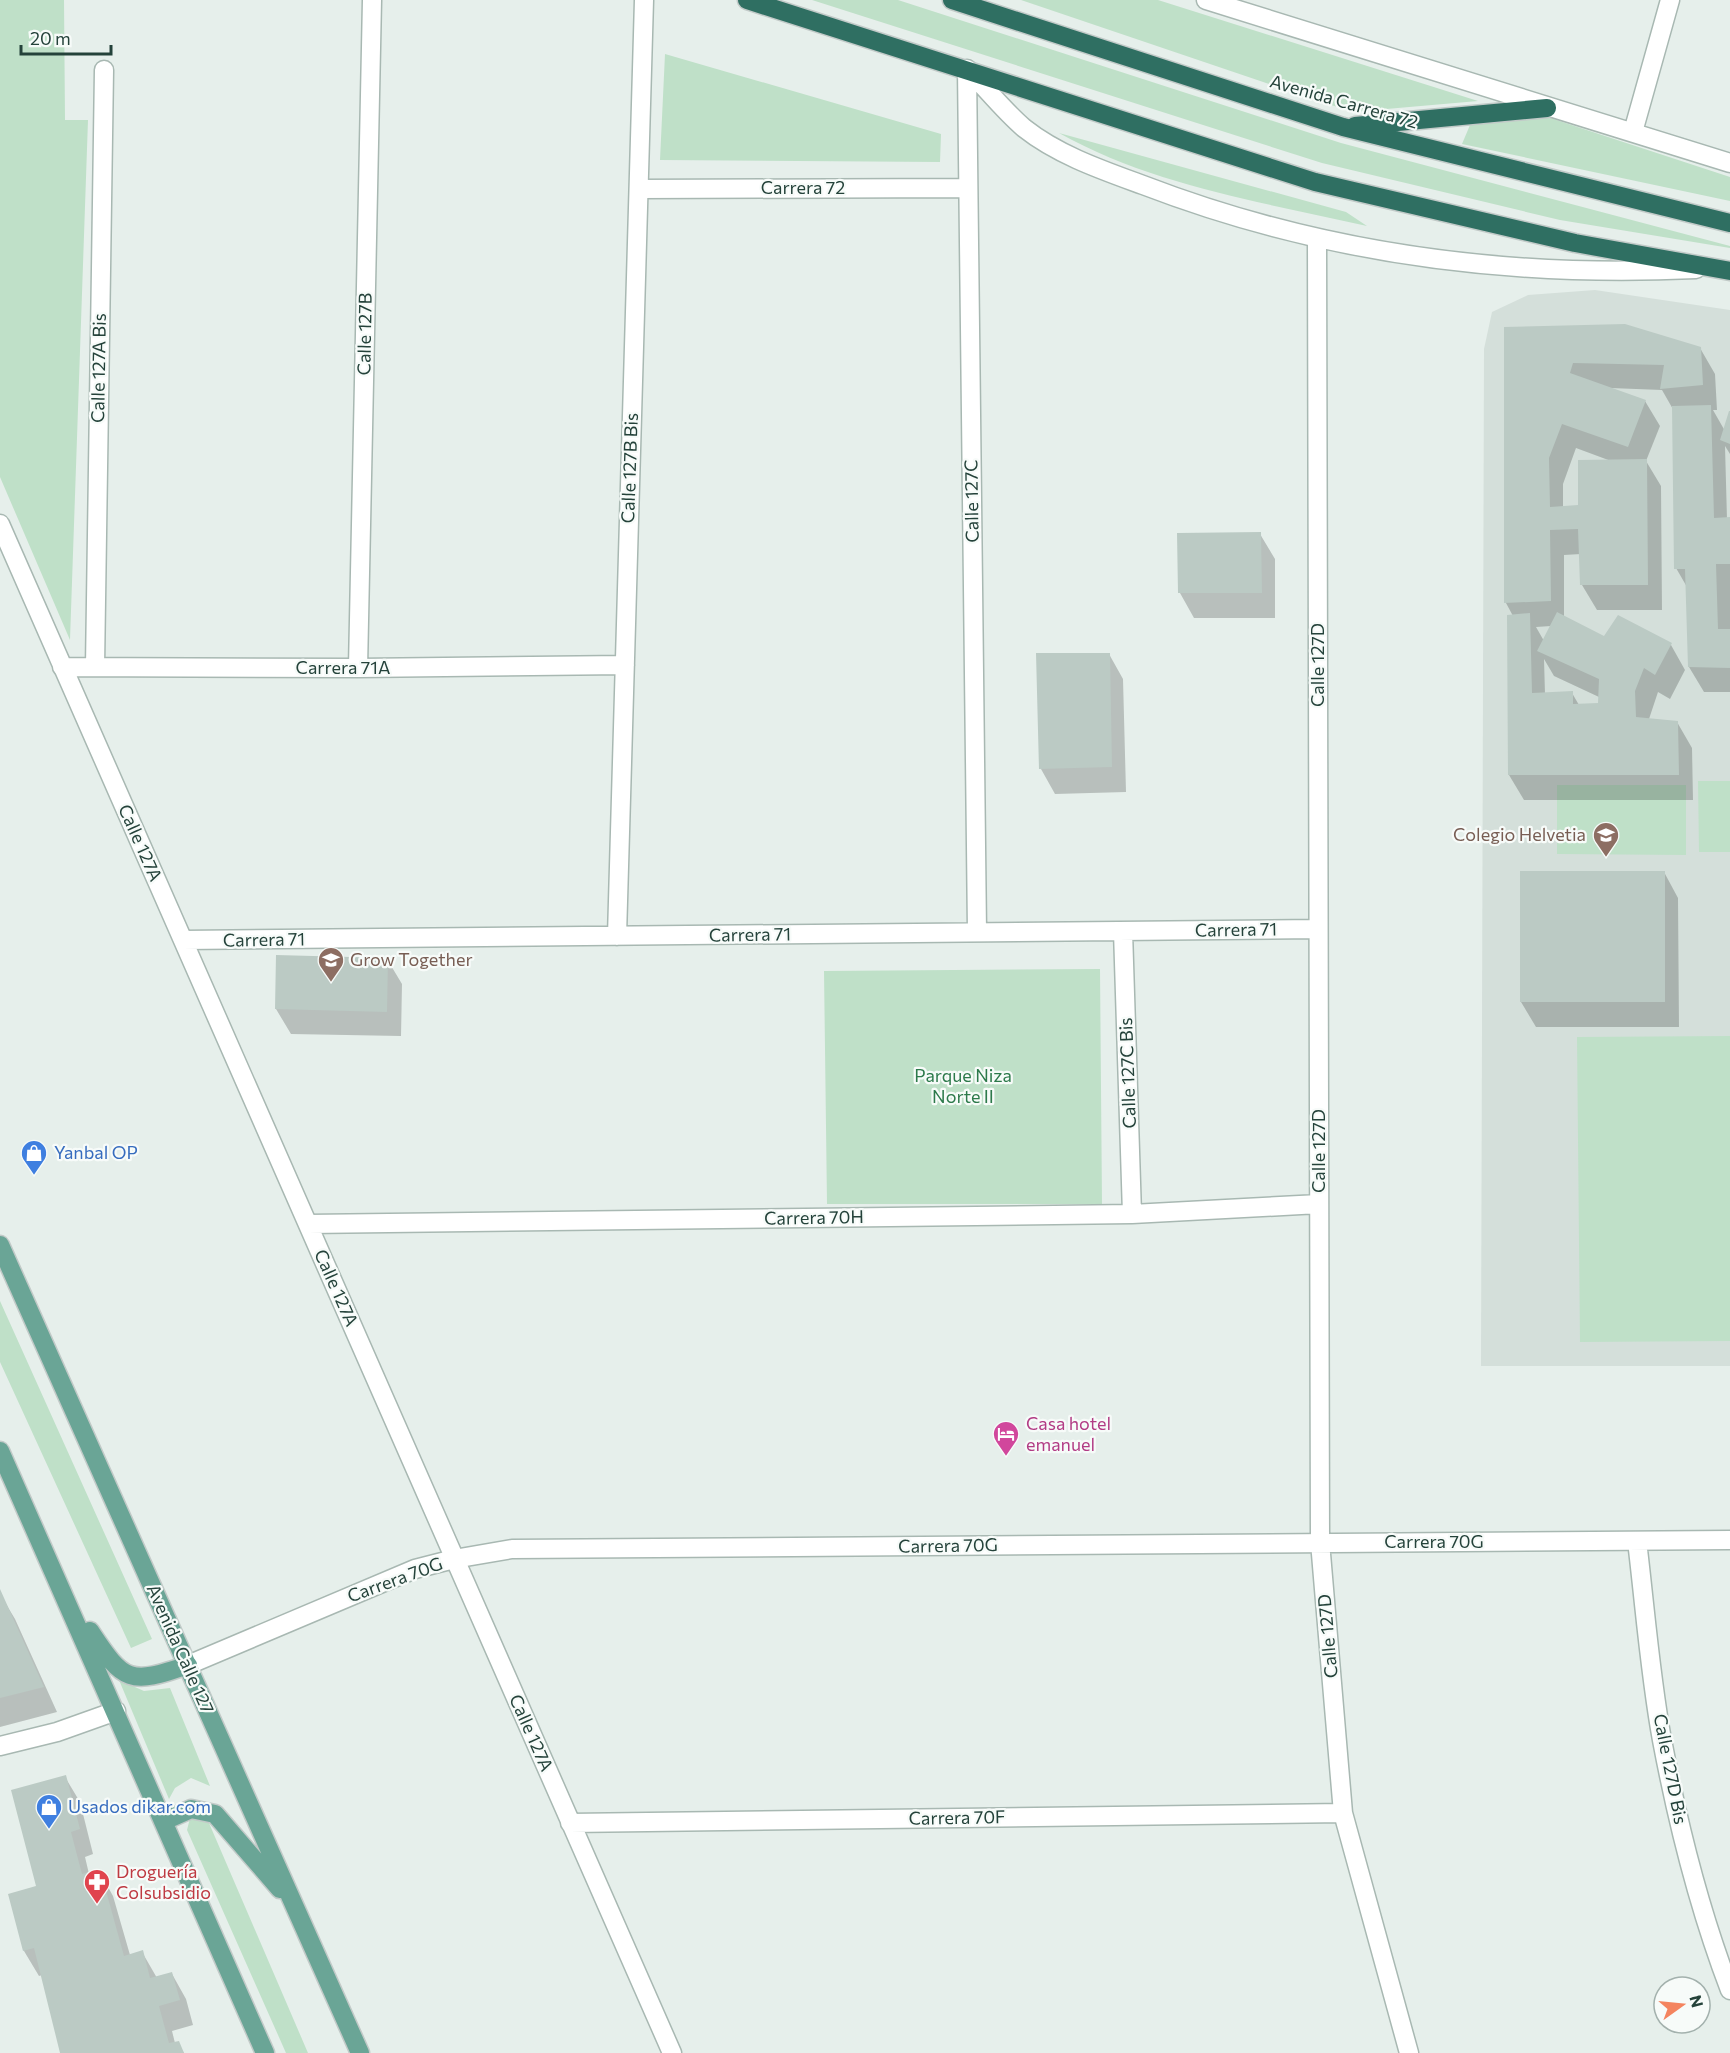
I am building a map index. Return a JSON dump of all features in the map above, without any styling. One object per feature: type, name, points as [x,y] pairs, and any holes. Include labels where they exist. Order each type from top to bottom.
[{"type":"highway","points":[[747,0],[967,69],[1196,146],[1315,182],[1575,243],[1730,271]]},
{"type":"highway","name":"Avenida Carrera 72","points":[[952,0],[1343,127],[1730,224]]},
{"type":"highway","points":[[1343,127],[1547,108]]},
{"type":"main road","name":"Avenida Calle 127","points":[[0,1245],[360,2053]]},
{"type":"main road","points":[[0,1451],[264,2053]]},
{"type":"main road","points":[[62,1590],[103,1651],[116,1666],[133,1677],[148,1679],[188,1665]]},
{"type":"main road","points":[[164,1821],[191,1809],[215,1814],[295,1906]]},
{"type":"street","name":"Calle 127B","points":[[358,668],[372,0]]},
{"type":"street","name":"Calle 127B Bis","points":[[617,936],[644,0]]},
{"type":"street","points":[[1206,0],[1547,108],[1730,163]]},
{"type":"street","points":[[1633,132],[1670,0]]},
{"type":"street","name":"Calle 127C","points":[[967,69],[977,932]]},
{"type":"street","points":[[967,69],[1024,128],[1075,158],[1190,203],[1317,238],[1432,260],[1493,266],[1607,271],[1710,268]]},
{"type":"street","name":"Calle 127A Bis","points":[[94,667],[104,70]]},
{"type":"street","name":"Carrera 72","points":[[639,189],[968,188]]},
{"type":"street","name":"Calle 127D","points":[[1317,238],[1320,1542],[1343,1813],[1409,2053]]},
{"type":"street","name":"Calle 127A","points":[[0,524],[672,2053]]},
{"type":"street","name":"Carrera 71A","points":[[62,666],[358,668],[625,665]]},
{"type":"street","name":"Carrera 71","points":[[183,940],[1318,929]]},
{"type":"street","name":"Calle 127C Bis","points":[[1123,931],[1132,1214]]},
{"type":"street","name":"Carrera 70H","points":[[308,1224],[1132,1214],[1319,1204]]},
{"type":"street","name":"Carrera 70G","points":[[188,1665],[415,1569],[454,1559],[512,1549],[1730,1540]]},
{"type":"street","name":"Calle 127D Bis","points":[[1637,1541],[1661,1738],[1707,1929],[1730,1990]]},
{"type":"street","points":[[0,1746],[57,1732],[116,1712]]},
{"type":"street","name":"Carrera 70F","points":[[570,1823],[1343,1813]]},
{"type":"shaded area","name":"Colegio Helvetia","points":[[1595,290],[1730,310],[1730,1366],[1481,1366],[1484,349],[1492,312],[1528,295]]},
{"type":"green space","points":[[0,0],[64,0],[65,120],[88,120],[70,640],[0,477]]},
{"type":"green space","points":[[812,0],[898,0],[1341,143],[1730,246],[1730,248],[1560,220],[1322,163]]},
{"type":"green space","points":[[1021,0],[1158,0],[1478,101],[1352,112]]},
{"type":"green space","points":[[665,54],[941,134],[940,162],[660,160]]},
{"type":"green space","points":[[1544,116],[1730,177],[1730,201],[1462,144],[1470,125]]},
{"type":"green space","points":[[1059,133],[1346,212],[1367,226],[1248,200],[1171,179],[1132,167]]},
{"type":"green space","points":[[1698,781],[1730,781],[1730,852],[1699,852]]},
{"type":"green space","points":[[1557,785],[1686,785],[1686,855],[1557,854]]},
{"type":"green space","name":"Parque Niza Norte II","points":[[1100,969],[1102,1204],[827,1204],[824,971]]},
{"type":"green space","points":[[1730,1036],[1730,1341],[1580,1342],[1577,1037]]},
{"type":"green space","points":[[0,1301],[152,1639],[131,1648],[0,1362]]},
{"type":"green space","points":[[119,1680],[144,1691],[170,1688],[210,1786],[191,1778],[175,1788],[169,1799]]},
{"type":"green space","points":[[190,1818],[207,1820],[209,1823],[308,2053],[286,2053],[187,1830]]},
{"type":"building","points":[[1625,324],[1701,347],[1703,385],[1660,389],[1664,365],[1573,363],[1570,373],[1646,400],[1628,447],[1562,424],[1549,458],[1550,507],[1578,505],[1578,460],[1647,459],[1648,585],[1580,585],[1578,529],[1550,530],[1551,601],[1504,603],[1504,327]]},
{"type":"building","points":[[1711,405],[1714,518],[1730,517],[1730,564],[1716,564],[1718,629],[1730,629],[1730,668],[1688,667],[1685,569],[1674,569],[1672,406]]},
{"type":"building","points":[[1730,411],[1730,444],[1720,440]]},
{"type":"building","points":[[1261,532],[1262,593],[1178,593],[1177,533]]},
{"type":"building","points":[[1557,612],[1604,636],[1618,615],[1672,643],[1655,675],[1644,668],[1635,691],[1636,717],[1678,721],[1679,775],[1508,775],[1507,615],[1530,613],[1532,693],[1573,691],[1573,704],[1598,703],[1599,679],[1537,651]]},
{"type":"building","points":[[1036,653],[1110,653],[1112,767],[1039,769]]},
{"type":"building","points":[[1520,871],[1665,871],[1665,1002],[1520,1002]]},
{"type":"building","name":"Grow Together","points":[[276,955],[388,958],[387,1012],[275,1009]]},
{"type":"building","points":[[0,1589],[44,1687],[0,1698]]},
{"type":"building","points":[[66,1775],[80,1829],[71,1832],[82,1874],[100,1869],[124,1956],[143,1950],[150,1978],[172,1972],[180,2000],[159,2006],[169,2043],[179,2041],[184,2053],[60,2053],[34,1948],[23,1951],[8,1894],[36,1886],[11,1790]]},
{"type":"place","name":"Colegio Helvetia","points":[[1606,858]]},
{"type":"place","name":"Grow Together","points":[[331,983]]},
{"type":"place","name":"Yanbal OP","points":[[34,1176]]},
{"type":"place","name":"Casa hotel emanuel","points":[[1006,1457]]},
{"type":"place","name":"Usados dikar.com","points":[[49,1830]]},
{"type":"place","name":"Droguería Colsubsidio","points":[[97,1905]]}]
